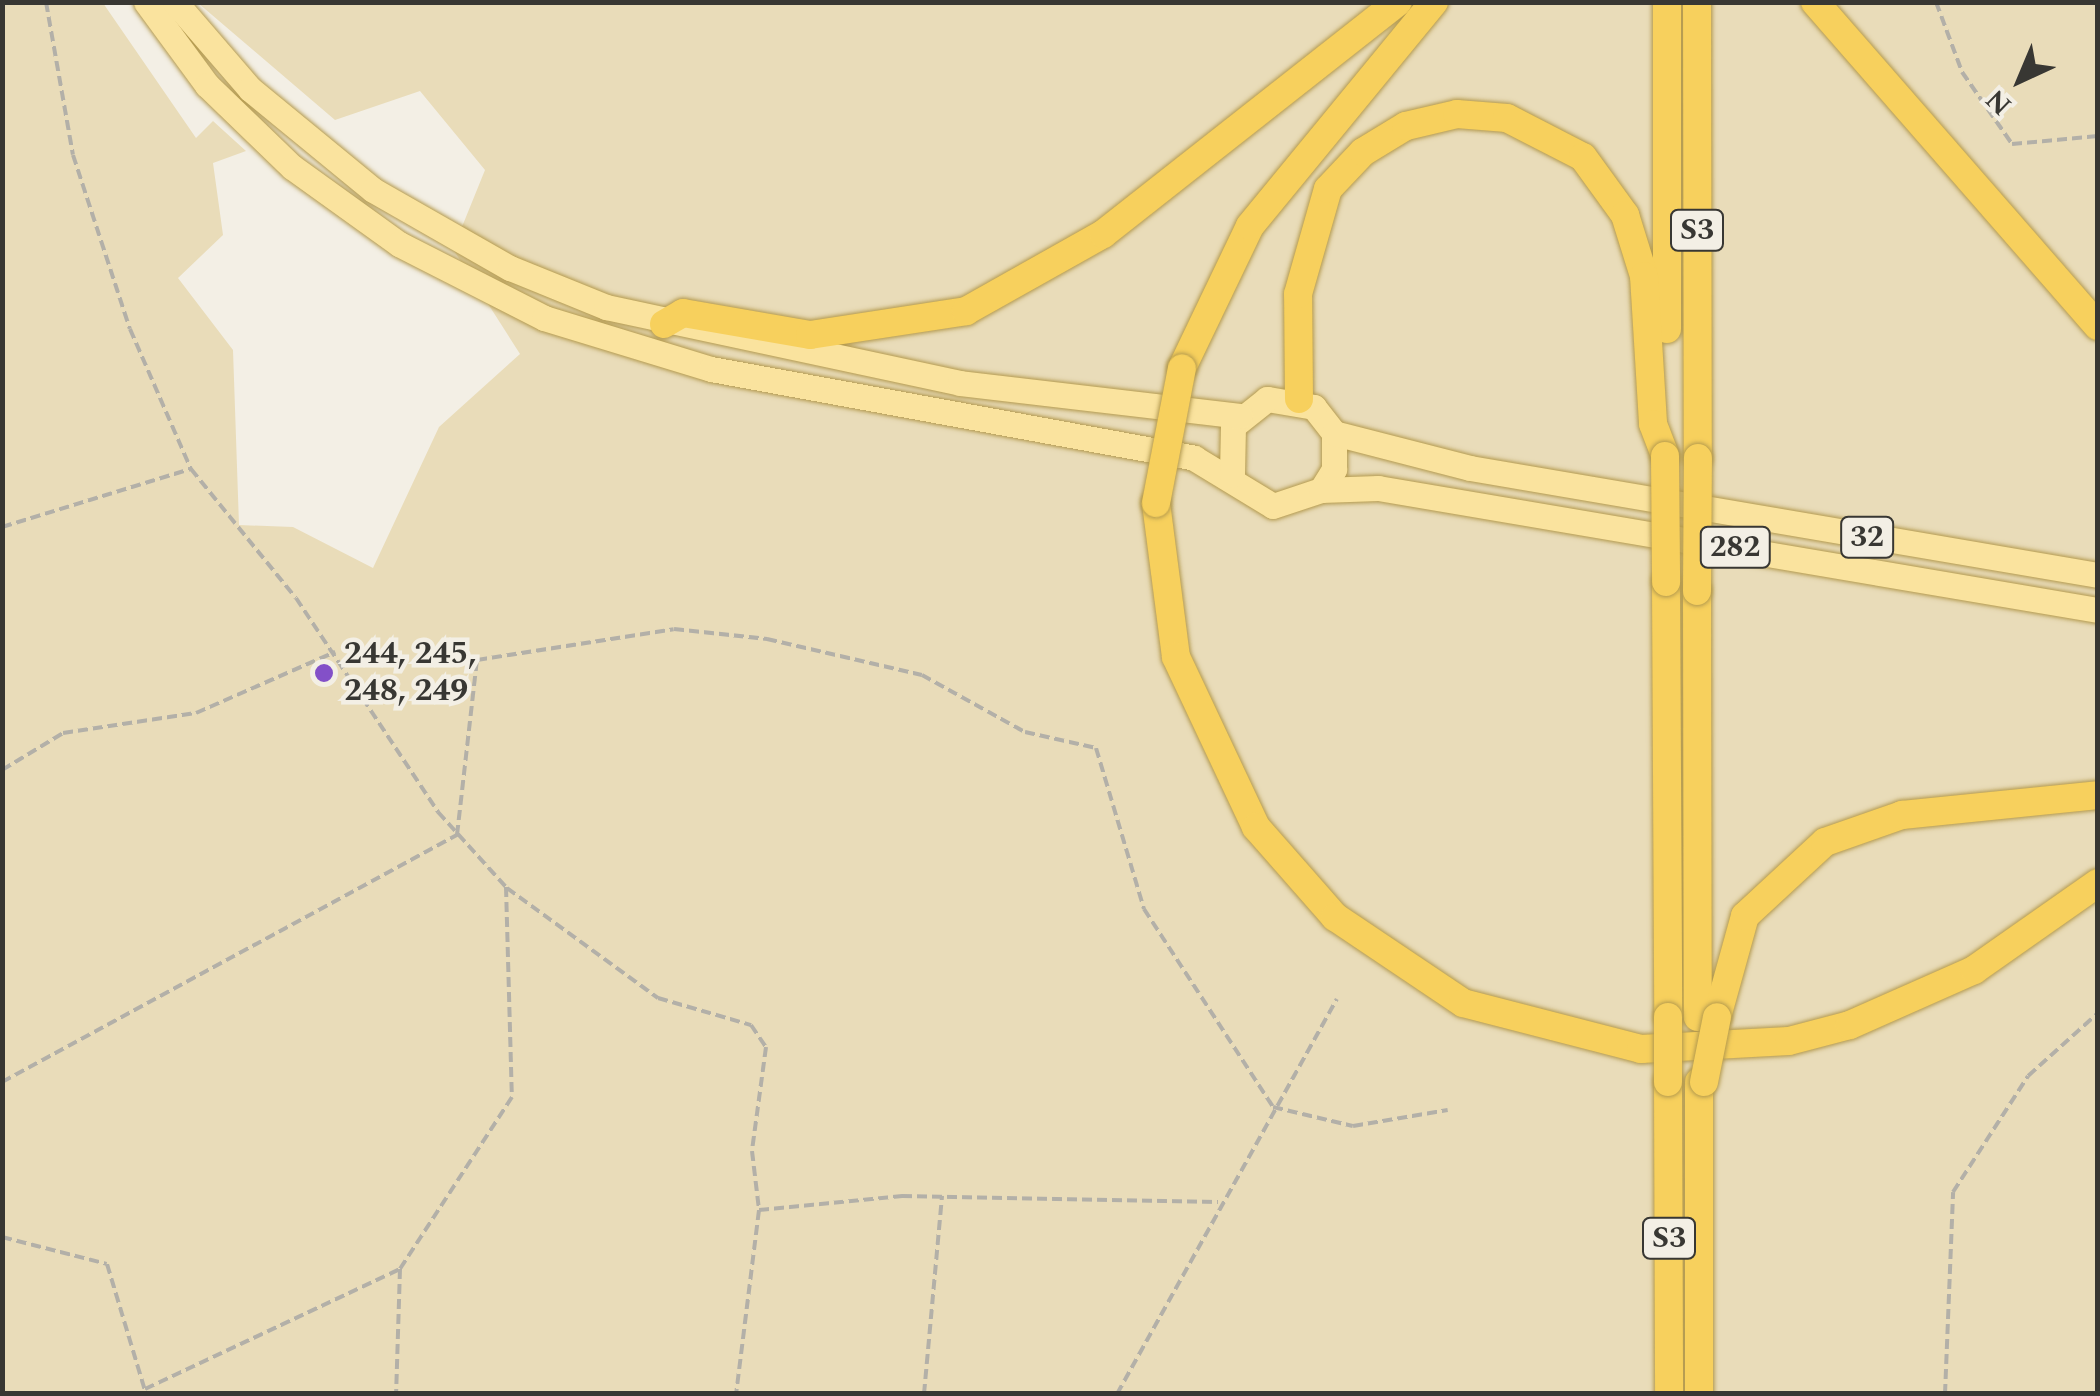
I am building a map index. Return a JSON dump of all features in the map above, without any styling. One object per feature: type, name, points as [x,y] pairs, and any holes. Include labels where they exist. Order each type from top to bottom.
[{"type":"highway","points":[[664,324],[683,313],[810,335],[966,311],[1103,234],[1398,2]]},
{"type":"highway","points":[[1434,2],[1258,214],[1182,368],[1156,503],[1176,658],[1256,827],[1335,917],[1463,1003],[1641,1049],[1789,1041],[1850,1025],[1974,970],[2098,883]]},
{"type":"highway","name":"S3","points":[[1667,2],[1668,1394]]},
{"type":"highway","name":"S3","points":[[1696,2],[1697,591],[1707,1017],[1701,1088],[1699,1394]]},
{"type":"highway","points":[[1815,2],[2098,326]]},
{"type":"highway","points":[[1299,399],[1298,294],[1328,190],[1363,152],[1406,126],[1456,114],[1507,118],[1583,158],[1625,214],[1644,276],[1653,424],[1665,456]]},
{"type":"highway","points":[[1707,1017],[1745,916],[1825,842],[1902,815],[2098,795]]},
{"type":"main road","points":[[146,2],[207,85],[292,167],[399,244],[526,310],[711,369],[1152,448],[1232,474],[1273,506],[1321,490],[1334,469],[1334,434],[1299,399],[1266,398],[1240,416],[1228,438],[1232,474]]},
{"type":"main road","points":[[175,2],[250,89],[414,217],[556,288],[664,324],[960,382],[1240,416]]},
{"type":"main road","name":"32","points":[[1334,434],[1470,468],[2098,575]]},
{"type":"main road","name":"282","points":[[1321,490],[1398,491],[2098,610]]},
{"type":"path","points":[[46,2],[72,155],[130,328],[191,469],[334,652],[456,835],[506,887],[658,998],[751,1025],[766,1047],[752,1151],[759,1210],[736,1394]]},
{"type":"path","points":[[1936,2],[1962,72],[2012,144],[2098,136]]},
{"type":"path","points":[[2,527],[191,469]]},
{"type":"path","points":[[456,835],[477,660],[674,629],[768,639],[922,675],[1025,732],[1096,748],[1144,909],[1273,1107],[1352,1126],[1448,1110]]},
{"type":"path","points":[[2,770],[62,733],[196,713],[334,652]]},
{"type":"path","points":[[2,1082],[456,835]]},
{"type":"path","points":[[396,1394],[400,1269],[512,1097],[506,887]]},
{"type":"path","points":[[1117,1394],[1184,1284],[1218,1202],[1338,1000]]},
{"type":"path","points":[[1945,1394],[1953,1192],[2028,1076],[2098,1013]]},
{"type":"path","points":[[759,1210],[942,1196],[1218,1202]]},
{"type":"path","points":[[924,1394],[942,1196]]},
{"type":"path","points":[[2,1236],[107,1264],[146,1391],[400,1269]]},
{"type":"shaded area","points":[[3,3],[103,3],[196,138],[213,121],[246,151],[213,163],[223,235],[178,278],[233,350],[239,525],[293,527],[373,568],[439,427],[520,354],[453,249],[485,170],[420,91],[335,120],[198,3],[2097,3],[2097,1393],[3,1394]]},
{"type":"place","name":"244, 245, 248, 249","points":[[324,673]]}]
